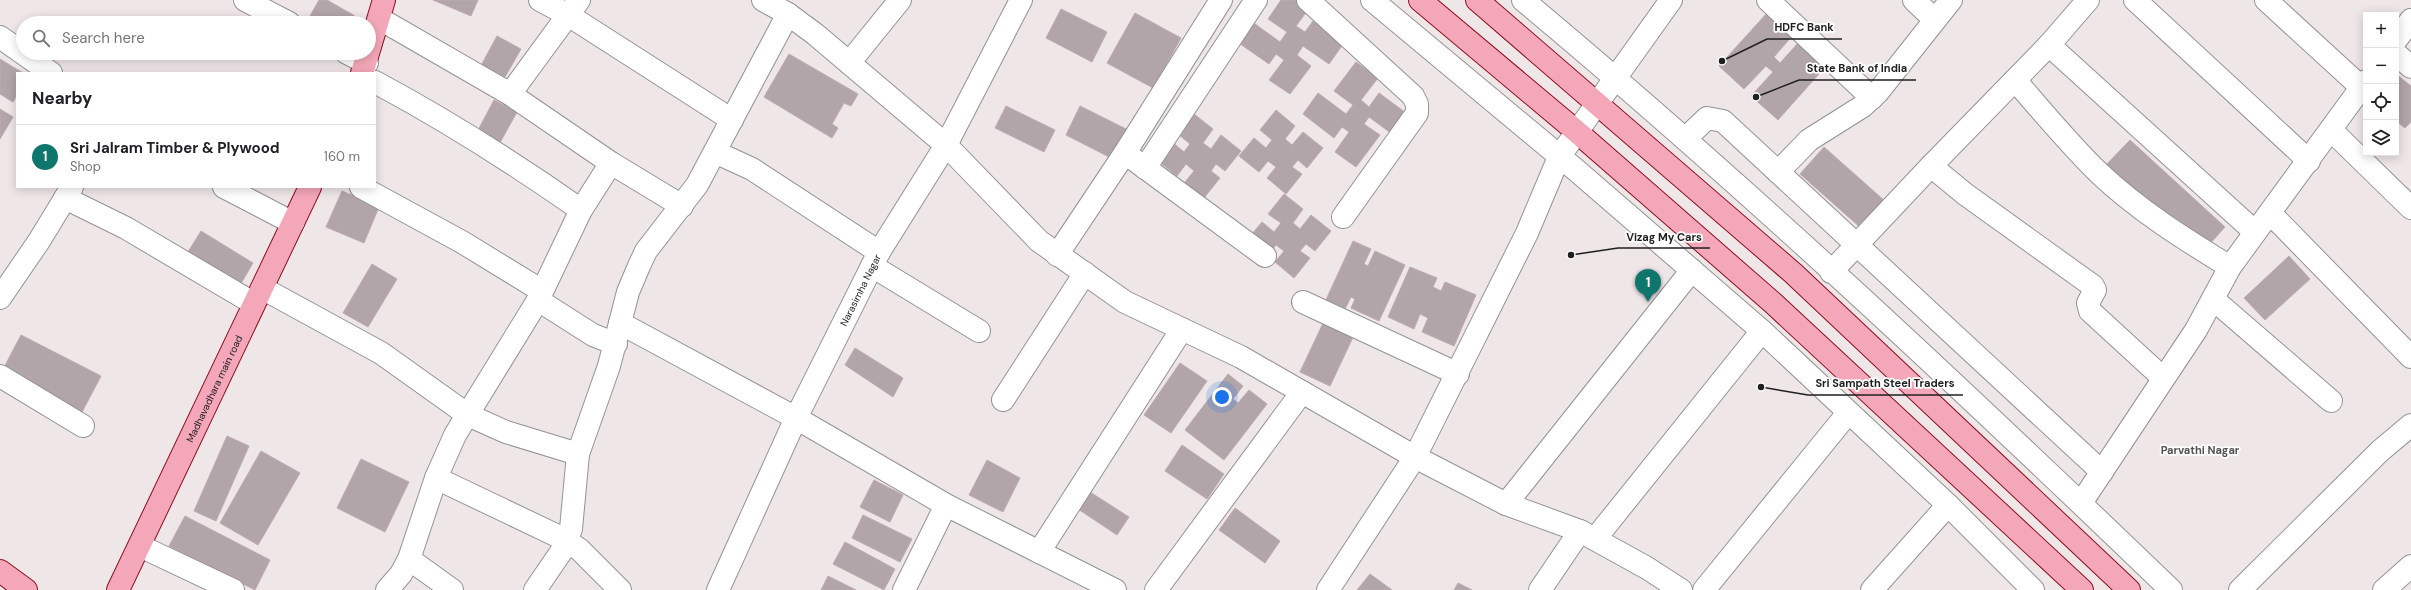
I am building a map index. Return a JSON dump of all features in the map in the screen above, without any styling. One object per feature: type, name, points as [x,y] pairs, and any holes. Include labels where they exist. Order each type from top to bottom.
[{"type":"main road","points":[[1420,0],[1576,131],[1788,316],[2082,590]]},
{"type":"main road","points":[[1477,0],[1793,273],[2129,590]]},
{"type":"main road","points":[[376,36],[382,9]]},
{"type":"main road","points":[[368,72],[371,60]]},
{"type":"main road","name":"Madhavadhara main road","points":[[118,590],[310,188]]},
{"type":"main road","points":[[0,571],[26,590]]},
{"type":"street","points":[[245,0],[276,16]]},
{"type":"street","points":[[540,0],[574,7],[732,120]]},
{"type":"street","points":[[763,0],[788,14],[849,63],[946,145],[1039,240],[1057,255],[1125,302],[1241,357],[1415,456],[1506,504],[1587,535],[1647,568],[1680,590]]},
{"type":"street","points":[[849,63],[900,0]]},
{"type":"street","name":"Narasimha Nagar","points":[[718,590],[796,418],[876,259],[946,145],[1021,0]]},
{"type":"street","points":[[1057,255],[1126,153],[1222,0]]},
{"type":"street","points":[[1146,168],[1256,0]]},
{"type":"street","points":[[1308,0],[1413,96],[1417,104],[1417,113],[1343,217]]},
{"type":"street","points":[[1372,0],[1559,156],[1762,331],[1948,505],[2021,586]]},
{"type":"street","points":[[1523,0],[1685,139],[2081,503],[2171,590]]},
{"type":"street","points":[[1328,590],[1415,456],[1458,374],[1527,233],[1559,156],[1671,0]]},
{"type":"street","points":[[1768,0],[1872,98]]},
{"type":"street","points":[[1914,0],[1935,20]]},
{"type":"street","points":[[1778,172],[1809,140],[1863,106],[1872,98],[1951,0]]},
{"type":"street","points":[[1831,272],[1931,166],[2049,45],[2088,0]]},
{"type":"street","points":[[2135,0],[2309,161]]},
{"type":"street","points":[[2266,0],[2363,83]]},
{"type":"street","points":[[510,94],[574,7]]},
{"type":"street","points":[[382,9],[611,163],[682,206]]},
{"type":"street","points":[[535,590],[561,552],[571,529],[578,454],[616,344],[628,292],[646,251],[682,206],[715,152],[788,14]]},
{"type":"street","points":[[2399,36],[2411,20]]},
{"type":"street","points":[[0,37],[16,48]]},
{"type":"street","points":[[2049,45],[2255,232]]},
{"type":"street","points":[[2399,57],[2411,67]]},
{"type":"street","points":[[33,60],[50,72]]},
{"type":"street","points":[[354,60],[367,72]]},
{"type":"street","points":[[376,78],[520,167],[581,210]]},
{"type":"street","points":[[2015,80],[2070,143],[2099,173],[2178,235],[2230,267]]},
{"type":"street","points":[[2081,503],[2196,330],[2230,267],[2363,85]]},
{"type":"street","points":[[1685,139],[1706,118],[1723,121],[2102,472]]},
{"type":"street","points":[[2331,130],[2411,208]]},
{"type":"street","points":[[715,152],[752,169],[876,259],[980,331]]},
{"type":"street","points":[[1126,153],[1265,256]]},
{"type":"street","points":[[388,590],[401,574],[409,559],[436,478],[455,435],[540,296],[581,210],[611,163]]},
{"type":"street","points":[[1931,166],[1966,194],[2093,286],[2095,290],[2088,302],[2090,311],[2163,378]]},
{"type":"street","points":[[226,188],[293,223]]},
{"type":"street","points":[[363,188],[462,242],[593,335],[616,344]]},
{"type":"street","points":[[0,298],[69,193],[126,228],[258,295],[380,353],[468,415],[506,432],[578,454]]},
{"type":"street","points":[[2270,213],[2411,356]]},
{"type":"street","points":[[1506,504],[1692,270]]},
{"type":"street","points":[[1003,400],[1085,273]]},
{"type":"street","points":[[2212,299],[2331,401]]},
{"type":"street","points":[[1303,302],[1458,374]]},
{"type":"street","points":[[620,323],[796,418],[946,505],[1115,590]]},
{"type":"street","points":[[1039,552],[1182,329]]},
{"type":"street","points":[[1540,590],[1762,331]]},
{"type":"street","points":[[0,376],[83,426]]},
{"type":"street","points":[[1156,590],[1302,392]]},
{"type":"street","points":[[1704,590],[1848,413]]},
{"type":"street","points":[[2240,590],[2380,451],[2411,426]]},
{"type":"street","points":[[436,478],[566,540],[580,550],[620,590]]},
{"type":"street","points":[[904,590],[946,505]]},
{"type":"street","points":[[1872,590],[1948,505]]},
{"type":"street","points":[[140,546],[233,590]]},
{"type":"street","points":[[409,559],[452,590]]},
{"type":"street","points":[[2384,590],[2411,566]]},
{"type":"building","points":[[319,0],[327,0],[355,16],[310,16]]},
{"type":"building","points":[[433,0],[478,0],[471,16]]},
{"type":"building","points":[[1281,0],[1300,0],[1310,7],[1296,26],[1305,32],[1313,21],[1344,43],[1329,64],[1303,46],[1297,55],[1311,66],[1290,94],[1269,80],[1284,60],[1276,54],[1269,64],[1236,41],[1251,21],[1280,42],[1287,32],[1268,19]]},
{"type":"building","points":[[1061,9],[1107,32],[1092,62],[1046,38]]},
{"type":"building","points":[[1135,13],[1181,38],[1153,88],[1107,63]]},
{"type":"building","points":[[1767,13],[1792,36],[1774,57],[1780,63],[1799,42],[1826,66],[1778,120],[1751,96],[1773,72],[1766,66],[1744,89],[1719,66]]},
{"type":"building","points":[[497,36],[521,49],[501,84],[478,71]]},
{"type":"building","points":[[789,54],[858,94],[851,106],[844,103],[832,124],[838,128],[832,138],[764,97]]},
{"type":"building","points":[[0,59],[21,72],[16,72],[16,97],[13,102],[0,94]]},
{"type":"building","points":[[1356,62],[1378,78],[1361,100],[1369,107],[1379,93],[1410,116],[1395,136],[1369,117],[1364,124],[1380,135],[1356,167],[1335,152],[1349,132],[1342,127],[1334,138],[1303,114],[1318,93],[1346,114],[1353,105],[1334,91]]},
{"type":"building","points":[[2399,76],[2411,86],[2411,122],[2405,128],[2399,123]]},
{"type":"building","points":[[494,100],[517,112],[497,148],[475,136]]},
{"type":"building","points":[[1006,106],[1055,130],[1044,152],[995,128]]},
{"type":"building","points":[[1080,106],[1130,131],[1115,160],[1066,135]]},
{"type":"building","points":[[0,109],[13,117],[0,139]]},
{"type":"building","points":[[1276,110],[1295,126],[1285,139],[1292,145],[1303,132],[1323,148],[1307,168],[1298,160],[1292,167],[1302,174],[1286,194],[1267,178],[1276,167],[1268,161],[1259,172],[1239,156],[1254,138],[1266,148],[1272,140],[1260,130]]},
{"type":"building","points":[[1194,114],[1213,129],[1203,143],[1211,149],[1221,135],[1241,151],[1225,171],[1216,164],[1211,171],[1220,178],[1204,198],[1185,182],[1194,171],[1186,164],[1177,176],[1157,160],[1172,142],[1184,152],[1190,144],[1178,134]]},
{"type":"building","points":[[2130,140],[2225,227],[2208,246],[2157,212],[2106,165]]},
{"type":"building","points":[[1824,147],[1886,202],[1862,229],[1800,174]]},
{"type":"building","points":[[342,191],[379,207],[364,243],[326,227]]},
{"type":"building","points":[[1284,194],[1303,209],[1293,223],[1300,229],[1311,215],[1331,231],[1315,251],[1306,244],[1300,251],[1310,258],[1294,278],[1275,262],[1284,251],[1276,245],[1267,256],[1247,240],[1262,222],[1274,232],[1281,223],[1268,214]]},
{"type":"building","points":[[201,231],[253,263],[236,292],[183,260]]},
{"type":"building","points":[[1353,241],[1371,249],[1364,264],[1368,266],[1375,251],[1405,265],[1379,321],[1351,308],[1355,299],[1351,297],[1344,311],[1325,302]]},
{"type":"building","points":[[2289,256],[2310,279],[2265,320],[2244,298]]},
{"type":"building","points":[[372,264],[397,279],[368,327],[343,313]]},
{"type":"building","points":[[1410,267],[1437,278],[1433,287],[1441,291],[1445,282],[1476,295],[1454,346],[1422,332],[1428,318],[1420,314],[1414,329],[1388,317]]},
{"type":"building","points":[[1325,319],[1355,333],[1330,386],[1300,372]]},
{"type":"building","points":[[21,335],[101,376],[80,416],[0,375]]},
{"type":"building","points":[[855,348],[903,378],[893,397],[845,365]]},
{"type":"building","points":[[1180,363],[1207,381],[1171,433],[1144,415]]},
{"type":"building","points":[[1228,374],[1243,386],[1233,399],[1238,403],[1249,390],[1267,404],[1224,460],[1185,430]]},
{"type":"building","points":[[227,436],[249,446],[216,521],[194,511]]},
{"type":"building","points":[[1182,445],[1224,474],[1207,499],[1165,471]]},
{"type":"building","points":[[261,451],[300,473],[258,545],[220,523]]},
{"type":"building","points":[[361,459],[409,482],[385,532],[337,508]]},
{"type":"building","points":[[987,460],[1020,478],[1003,512],[969,495]]},
{"type":"building","points":[[874,480],[903,495],[890,522],[860,507]]},
{"type":"building","points":[[1090,492],[1129,517],[1117,535],[1078,509]]},
{"type":"building","points":[[1235,508],[1280,541],[1265,563],[1219,530]]},
{"type":"building","points":[[863,515],[912,539],[900,562],[852,538]]},
{"type":"building","points":[[185,516],[270,560],[255,590],[169,546]]},
{"type":"building","points":[[845,542],[895,569],[884,590],[833,564]]},
{"type":"building","points":[[1370,574],[1392,590],[1357,590]]},
{"type":"building","points":[[828,576],[856,590],[821,590]]},
{"type":"building","points":[[1458,583],[1472,590],[1454,590]]},
{"type":"place","name":"HDFC Bank","points":[[1722,61]]},
{"type":"place","name":"State Bank of India","points":[[1756,97]]},
{"type":"place","name":"Vizag My Cars","points":[[1571,255]]},
{"type":"place","name":"Sri Jalram Timber & Plywood","points":[[1648,302]]},
{"type":"place","name":"Sri Sampath Steel Traders","points":[[1761,387]]},
{"type":"district","name":"Parvathi Nagar","points":[[2200,450]]}]
